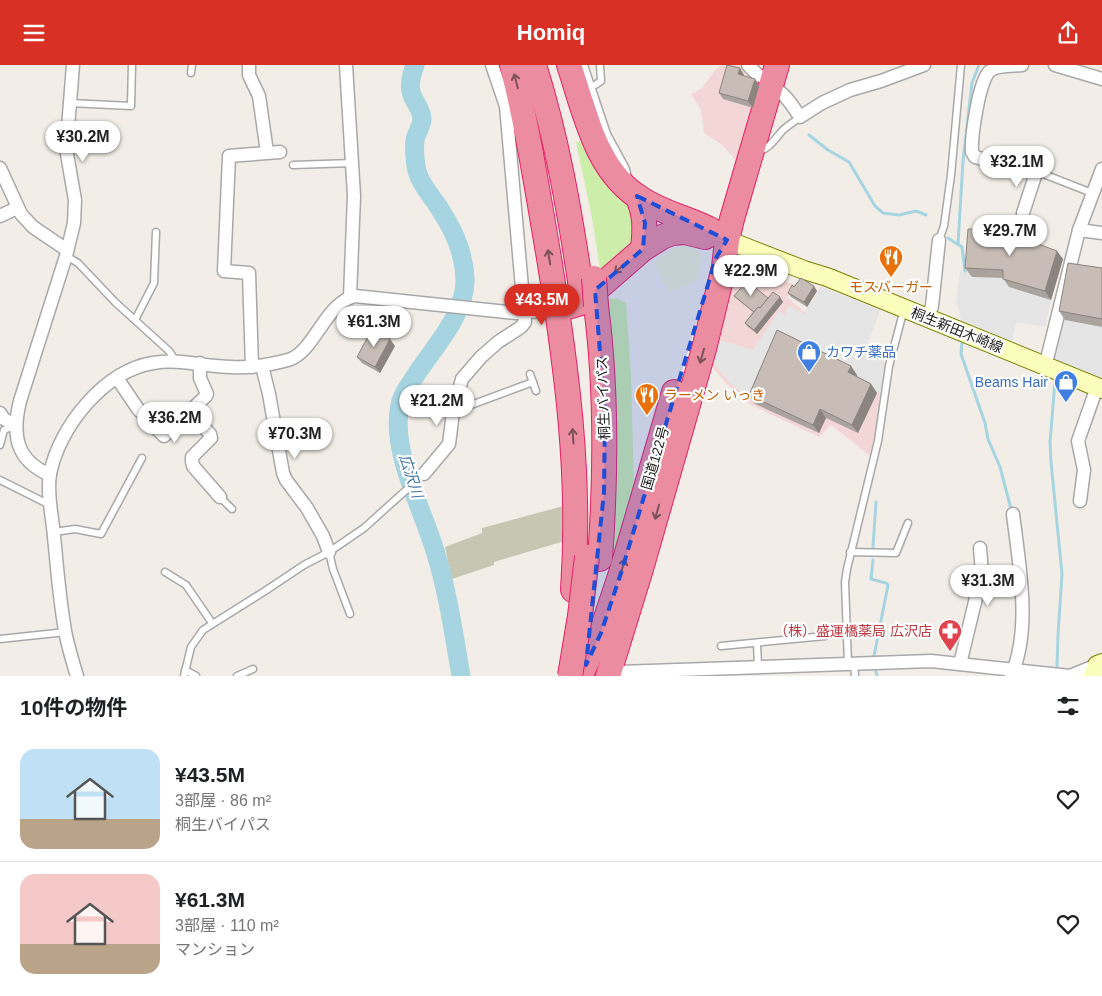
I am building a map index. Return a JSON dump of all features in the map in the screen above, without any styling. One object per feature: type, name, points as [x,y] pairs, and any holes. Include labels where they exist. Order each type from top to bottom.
[{"type":"highway","points":[[512,65],[529,140],[568,383],[575,475],[575,558],[568,669],[570,676]]},
{"type":"highway","name":"桐生バイパス","points":[[534,65],[588,283]]},
{"type":"highway","name":"桐生バイパス","points":[[548,65],[572,157],[590,311],[600,334],[605,414],[604,492],[570,676]]},
{"type":"highway","points":[[569,65],[597,147],[606,163],[631,191],[642,208],[645,223],[643,249]]},
{"type":"highway","name":"国道122号","points":[[597,676],[635,587],[704,349],[724,267],[727,240],[751,151],[774,77]]},
{"type":"highway","points":[[631,191],[671,214],[708,228],[727,240]]},
{"type":"highway","points":[[557,310],[581,303],[643,249],[662,237],[679,232],[727,240]]},
{"type":"highway","name":"国道122号","points":[[580,676],[601,633],[621,573],[690,339],[716,258],[727,240]]},
{"type":"highway","name":"桐生バイパス","points":[[593,558],[591,634],[597,676]]},
{"type":"main road","name":"桐生新田木崎線","points":[[727,240],[827,277],[1100,388]]},
{"type":"street","points":[[50,475],[34,467],[25,458],[17,439],[15,425],[22,391],[66,253],[75,213],[68,154],[73,65]]},
{"type":"street","points":[[249,65],[249,75],[259,96],[267,153]]},
{"type":"street","points":[[346,65],[354,196],[350,297]]},
{"type":"street","points":[[421,476],[449,444],[454,407],[462,379],[487,351],[524,325],[506,106],[492,65]]},
{"type":"street","points":[[748,65],[758,75],[774,77],[776,89],[790,102],[800,117],[822,103],[850,90],[924,65]]},
{"type":"street","points":[[986,160],[975,157],[972,152],[981,87],[986,74],[991,70],[1022,65]]},
{"type":"street","points":[[1055,65],[1102,79]]},
{"type":"street","points":[[280,152],[229,156],[224,271],[249,273],[257,366],[269,394],[283,473],[315,522],[329,552]]},
{"type":"street","points":[[0,168],[17,208],[33,227],[66,253]]},
{"type":"street","points":[[1044,366],[1048,359],[1079,230],[1102,169]]},
{"type":"street","points":[[1023,213],[1037,171]]},
{"type":"street","points":[[0,216],[17,208]]},
{"type":"street","points":[[1079,230],[1102,233]]},
{"type":"street","points":[[928,318],[932,306],[939,240]]},
{"type":"street","points":[[77,676],[66,632],[51,505],[50,475],[60,445],[75,419],[101,390],[117,378],[141,365],[175,361],[231,367],[257,366],[290,359],[296,356],[332,312],[350,297],[524,313],[557,310]]},
{"type":"street","points":[[117,378],[138,409],[164,436],[207,394],[200,378],[200,363]]},
{"type":"street","points":[[1080,501],[1084,470],[1078,441],[1100,388]]},
{"type":"street","points":[[190,412],[210,434],[211,438],[192,457],[194,467],[220,497]]},
{"type":"street","points":[[0,413],[4,419],[15,425]]},
{"type":"street","points":[[1012,673],[1016,663],[1020,640],[1021,601],[1021,575],[1014,514]]},
{"type":"street","points":[[960,664],[982,573],[980,548]]},
{"type":"street","points":[[597,676],[714,672],[758,667],[852,668],[931,661],[1012,673],[1070,676],[1097,668]]},
{"type":"lane","points":[[70,103],[131,106],[132,65]]},
{"type":"lane","points":[[191,73],[192,65]]},
{"type":"lane","points":[[584,65],[607,134],[626,169],[631,191]]},
{"type":"lane","points":[[592,87],[600,81],[600,65]]},
{"type":"lane","points":[[939,240],[944,226],[951,175],[961,65]]},
{"type":"lane","points":[[751,151],[764,151],[782,131],[800,117]]},
{"type":"lane","points":[[986,160],[1003,159],[1092,193]]},
{"type":"lane","points":[[293,165],[353,163]]},
{"type":"lane","points":[[134,320],[154,283],[156,233]]},
{"type":"lane","points":[[66,253],[134,320],[169,351],[175,361]]},
{"type":"lane","points":[[852,668],[845,582],[850,552],[878,441],[889,366],[904,308]]},
{"type":"lane","points":[[530,374],[536,391]]},
{"type":"lane","points":[[454,407],[463,408],[533,382]]},
{"type":"lane","points":[[0,445],[4,430],[15,425]]},
{"type":"lane","points":[[54,532],[75,529],[101,534],[142,458]]},
{"type":"lane","points":[[196,676],[184,673],[191,647],[203,630],[304,565],[329,552],[375,520],[421,476]]},
{"type":"lane","points":[[0,480],[51,505]]},
{"type":"lane","points":[[220,497],[232,509]]},
{"type":"lane","points":[[850,552],[896,553],[908,523]]},
{"type":"lane","points":[[329,552],[333,569],[350,615]]},
{"type":"lane","points":[[166,572],[186,585],[212,623]]},
{"type":"lane","points":[[0,639],[66,632]]},
{"type":"lane","points":[[721,646],[825,636]]},
{"type":"lane","points":[[757,643],[758,667]]},
{"type":"lane","points":[[237,676],[253,669]]},
{"type":"highlighted area","points":[[637,196],[727,240],[716,258],[621,573],[601,633],[586,665],[604,492],[605,414],[595,290],[643,249],[645,223]]},
{"type":"shaded area","points":[[721,65],[739,65],[753,81],[761,86],[740,165],[722,145],[704,133],[701,110],[691,94],[702,88]]},
{"type":"shaded area","points":[[692,245],[702,255],[696,281],[668,293],[655,261],[675,248]]},
{"type":"shaded area","points":[[960,270],[972,272],[972,277],[1009,279],[1009,287],[1051,300],[1045,327],[1016,322],[1012,342],[961,321],[956,304]]},
{"type":"shaded area","points":[[756,271],[798,286],[787,297],[805,312],[821,287],[880,310],[868,343],[885,363],[875,438],[870,456],[831,425],[819,437],[749,404],[709,364],[732,286],[743,274]]},
{"type":"shaded area","points":[[821,287],[880,310],[868,343],[885,363],[880,392],[877,393],[855,381],[857,375],[854,369],[782,336],[755,395],[749,392],[745,396],[729,382],[712,361],[719,340],[753,350],[779,311],[784,315],[789,306],[804,314]]},
{"type":"shaded area","points":[[1060,319],[1102,327],[1102,380],[1057,362],[1054,355]]},
{"type":"shaded area","points":[[567,505],[568,540],[494,562],[494,565],[452,579],[445,547],[482,533],[482,528]]},
{"type":"green space","points":[[590,140],[632,200],[636,242],[601,275],[592,218],[576,142]]},
{"type":"green space","points":[[604,298],[618,299],[626,303],[631,376],[634,489],[618,551],[606,557]]},
{"type":"building","points":[[727,65],[740,68],[738,74],[755,79],[748,101],[719,93]]},
{"type":"building","points":[[968,229],[1025,232],[1024,241],[1033,242],[1057,251],[1045,291],[1003,279],[1003,270],[965,268]]},
{"type":"building","points":[[1068,263],[1102,268],[1102,319],[1059,311]]},
{"type":"building","points":[[801,278],[814,286],[804,302],[788,293],[792,285],[794,287]]},
{"type":"building","points":[[747,281],[768,298],[754,312],[734,296]]},
{"type":"building","points":[[773,292],[780,297],[754,330],[745,323]]},
{"type":"building","points":[[372,329],[390,339],[375,367],[357,357]]},
{"type":"building","points":[[777,330],[851,366],[848,372],[871,384],[852,425],[820,409],[813,425],[749,395]]},
{"type":"waterway","name":"広沢川","points":[[415,65],[410,87],[422,119],[415,140],[417,171],[422,184],[452,230],[460,249],[465,279],[464,293],[460,306],[446,333],[403,396],[398,423],[409,480],[436,554],[444,584],[461,676]]},
{"type":"waterway","points":[[958,244],[963,161],[972,83],[979,65]]},
{"type":"waterway","points":[[809,135],[828,150],[849,162],[875,206],[883,213],[899,215],[916,211],[926,215]]},
{"type":"waterway","points":[[948,238],[962,247],[965,271]]},
{"type":"waterway","points":[[962,343],[961,354],[985,423],[988,439],[1000,467],[1011,509]]},
{"type":"waterway","points":[[1055,381],[1050,442],[1062,574],[1057,667]]},
{"type":"waterway","points":[[873,547],[876,502]]},
{"type":"waterway","points":[[873,560],[871,579],[888,585],[874,656]]},
{"type":"waterway","points":[[876,671],[877,676]]},
{"type":"place","name":"モスバーガー","points":[[891,278]]},
{"type":"place","name":"カワチ薬品","points":[[809,373]]},
{"type":"place","name":"Beams Hair","points":[[1066,403]]},
{"type":"place","name":"ラーメン いっき","points":[[647,416]]},
{"type":"place","name":"（株）盛運橋薬局 広沢店","points":[[950,652]]}]
